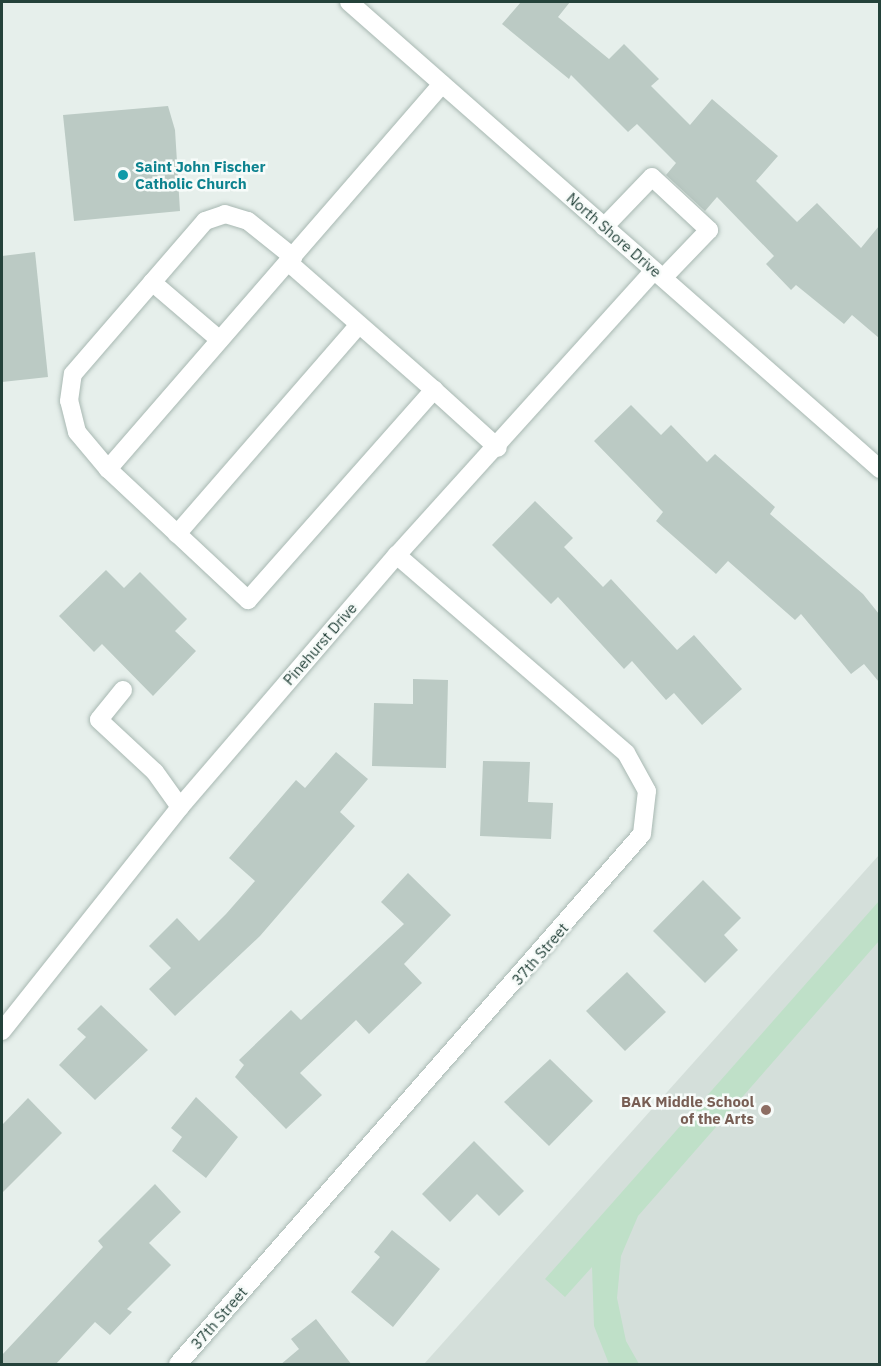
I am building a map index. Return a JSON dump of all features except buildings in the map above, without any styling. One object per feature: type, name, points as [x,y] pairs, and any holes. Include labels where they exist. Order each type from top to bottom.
[{"type":"street","name":"North Shore Drive","points":[[349,2],[879,469]]},
{"type":"street","points":[[108,469],[442,84]]},
{"type":"street","name":"Pinehurst Drive","points":[[2,1031],[180,807],[397,555],[659,274],[709,230],[652,177],[604,227]]},
{"type":"street","points":[[434,390],[248,600],[108,469],[77,432],[69,400],[73,374],[205,221],[225,214],[248,221],[359,325],[434,390],[498,448]]},
{"type":"street","points":[[152,282],[220,340]]},
{"type":"street","points":[[177,534],[359,325]]},
{"type":"street","name":"37th Street","points":[[178,1365],[642,834],[647,790],[626,753],[397,555]]},
{"type":"street","points":[[123,690],[99,720],[155,772],[180,807]]},
{"type":"shaded area","name":"BAK Middle School of the Arts","points":[[879,855],[879,1364],[424,1364]]},
{"type":"green space","points":[[879,901],[879,941],[638,1216],[621,1256],[617,1298],[626,1341],[639,1364],[609,1364],[594,1326],[592,1267],[565,1297],[545,1279]]},
{"type":"place","name":"Saint John Fischer Catholic Church","points":[[123,175]]},
{"type":"place","name":"BAK Middle School of the Arts","points":[[766,1110]]}]
